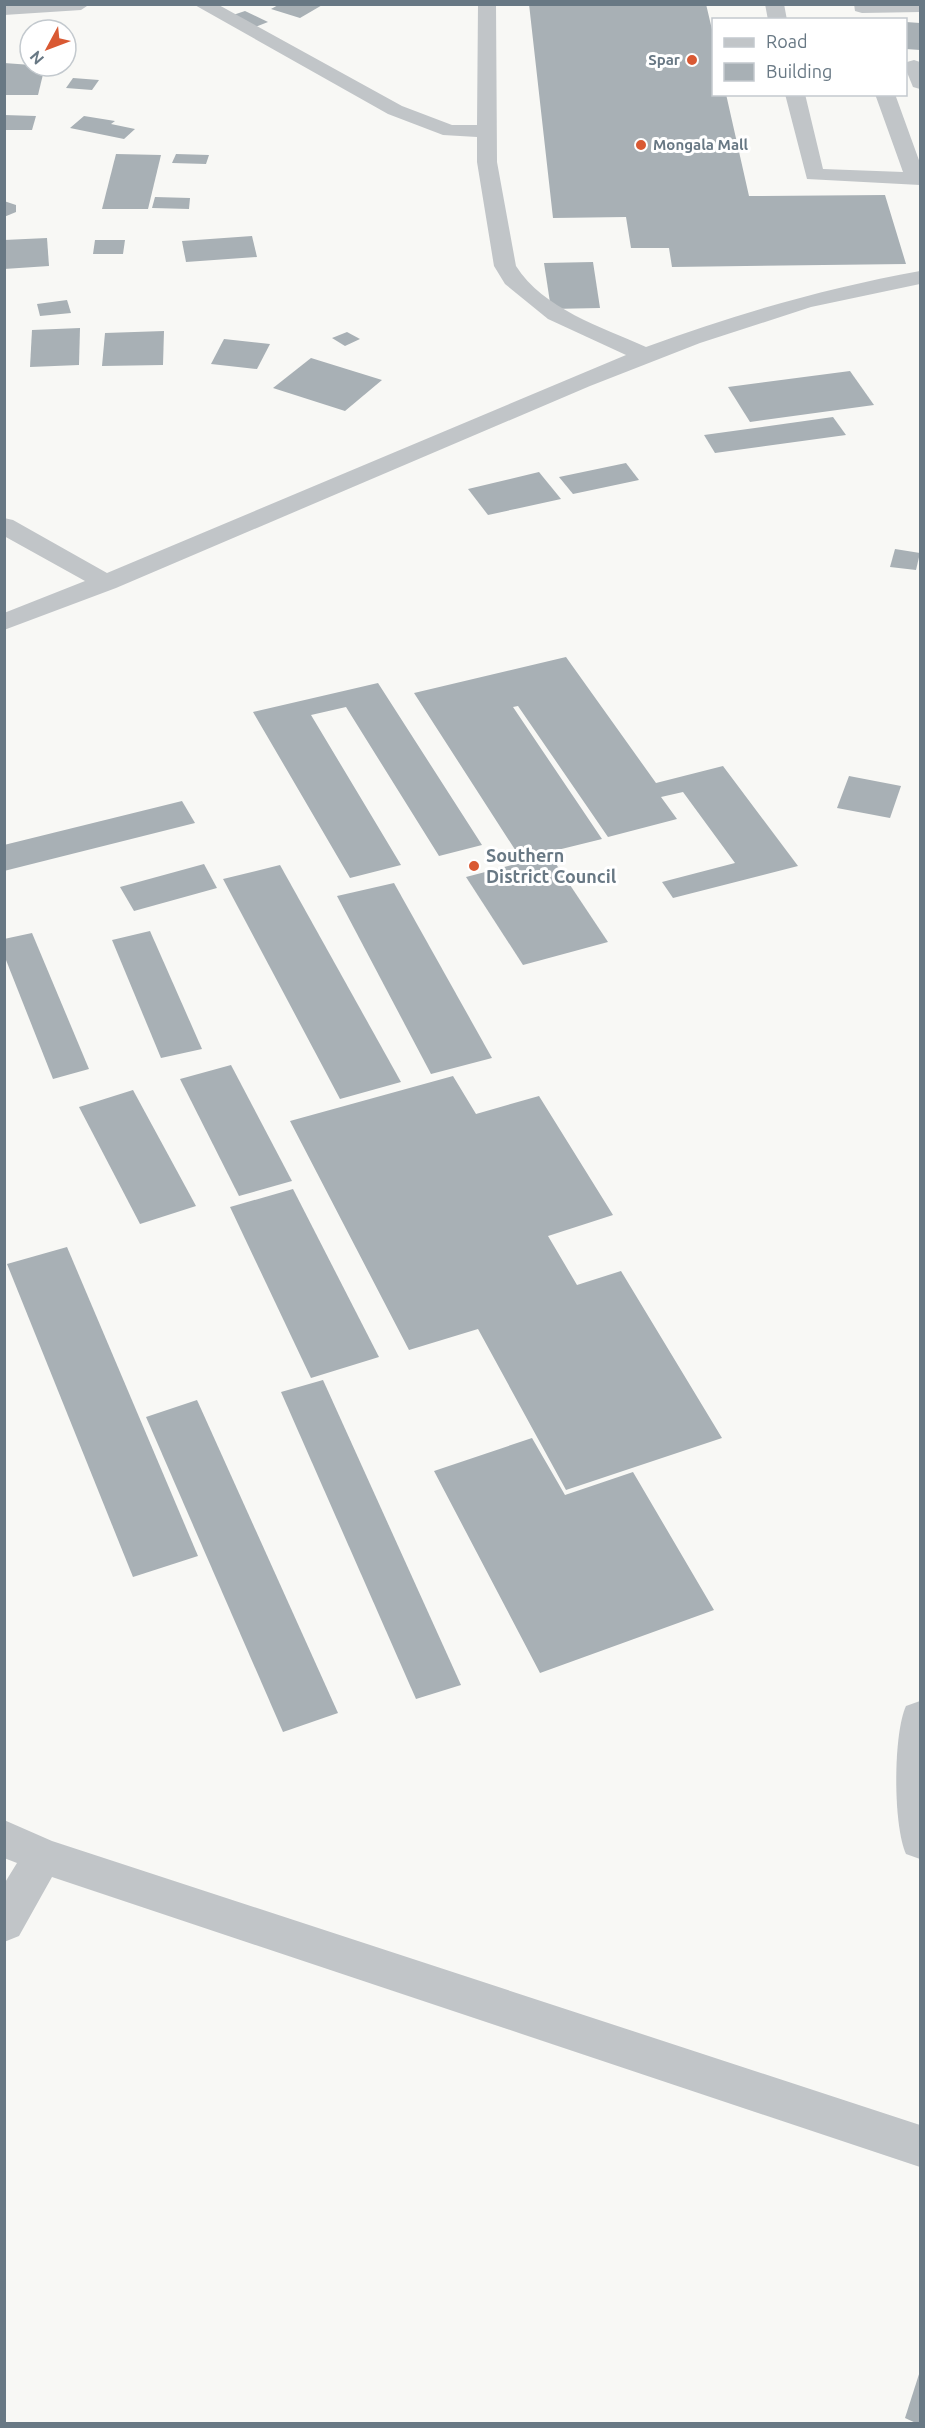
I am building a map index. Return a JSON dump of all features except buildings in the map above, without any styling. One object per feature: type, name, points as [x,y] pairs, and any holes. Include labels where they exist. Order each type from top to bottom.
[{"type":"street","points":[[4,9],[81,4]]},
{"type":"street","points":[[202,4],[395,110],[450,131],[487,131]]},
{"type":"street","points":[[487,4],[487,162],[494,214],[505,266],[516,284],[556,314],[642,354]]},
{"type":"street","points":[[859,10],[920,5]]},
{"type":"street","points":[[795,96],[813,175],[918,179],[886,96]]},
{"type":"street","points":[[4,622],[107,583],[642,354],[784,309],[921,278]]},
{"type":"street","points":[[4,525],[107,583]]},
{"type":"street","points":[[921,1718],[916,1765],[921,1841]]},
{"type":"street","points":[[4,1838],[43,1856],[921,2146]]},
{"type":"street","points":[[4,1923],[43,1856]]},
{"type":"place","name":"Spar","points":[[692,60]]},
{"type":"place","name":"Mongala Mall","points":[[641,145]]},
{"type":"place","name":"Southern District Council","points":[[474,866]]}]
